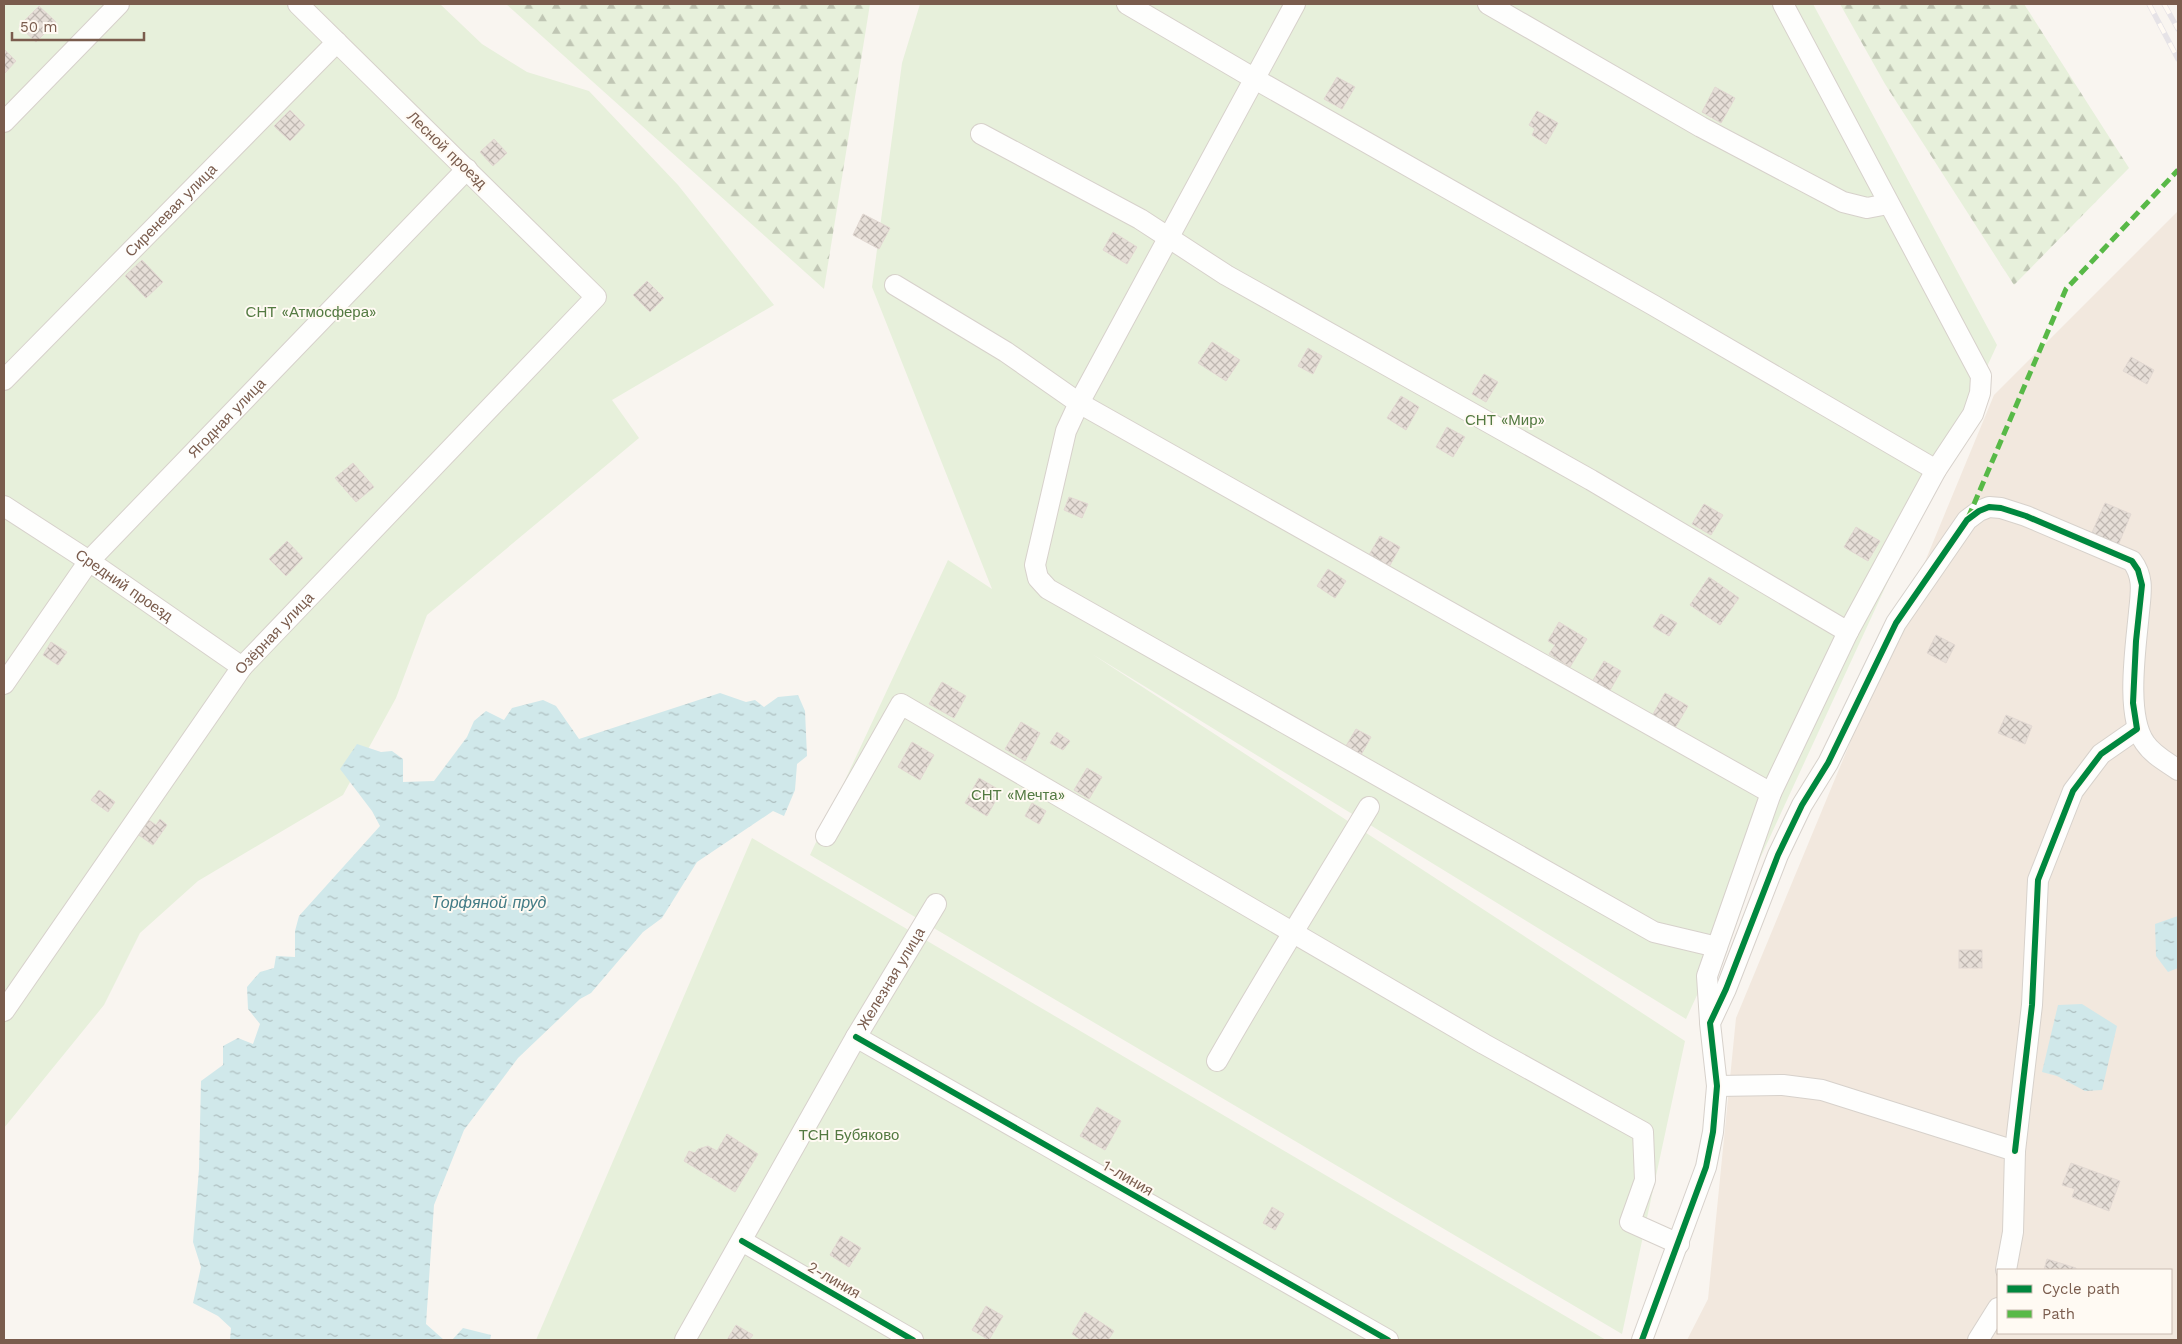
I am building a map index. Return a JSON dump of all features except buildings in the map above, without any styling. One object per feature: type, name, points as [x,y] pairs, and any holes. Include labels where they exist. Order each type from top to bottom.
[{"type":"street","points":[[4,122],[119,4]]},
{"type":"street","name":"Лесной проезд","points":[[298,4],[596,297]]},
{"type":"street","points":[[1127,4],[1255,79],[1653,305],[1936,470]]},
{"type":"street","points":[[1295,4],[1079,403],[1066,431],[1035,565],[1038,578],[1048,588],[1654,932],[1717,947]]},
{"type":"street","points":[[1488,4],[1701,127],[1843,202],[1867,208],[1888,204]]},
{"type":"street","points":[[1642,1340],[1706,1167],[1713,1132],[1717,1086],[1707,976],[1771,793],[1848,632],[1936,470],[1973,414],[1980,393],[1982,376],[1888,204],[1783,4]]},
{"type":"street","name":"Сиреневая улица","points":[[4,380],[337,42]]},
{"type":"street","points":[[981,134],[1140,219],[1226,275],[1591,480],[1848,632]]},
{"type":"street","name":"Ягодная улица","points":[[4,684],[89,561],[467,169]]},
{"type":"street","points":[[895,285],[1006,352],[1079,403],[1771,793]]},
{"type":"street","name":"Озёрная улица","points":[[4,1011],[242,667],[596,297]]},
{"type":"street","name":"Средний проезд","points":[[4,506],[89,561],[242,667]]},
{"type":"street","points":[[1710,1023],[1726,989],[1778,855],[1802,805],[1828,763],[1896,623],[1967,520],[1979,511],[1989,507],[2002,508],[2026,516],[2132,561],[2138,570],[2142,584],[2136,641],[2134,703],[2138,729],[2146,744],[2163,760],[2178,770]]},
{"type":"street","points":[[826,836],[901,704],[1484,1044],[1643,1132],[1645,1180],[1630,1222],[1679,1244]]},
{"type":"street","points":[[2006,1269],[2013,1232],[2015,1151],[2032,1005],[2038,880],[2073,791],[2101,754],[2138,729]]},
{"type":"street","points":[[1217,1061],[1273,964],[1369,807]]},
{"type":"street","name":"Железная улица","points":[[685,1340],[856,1038],[936,904]]},
{"type":"street","name":"1-линия","points":[[856,1038],[1388,1340]]},
{"type":"street","points":[[1717,1086],[1783,1086],[1822,1090],[2015,1151]]},
{"type":"street","name":"2-линия","points":[[742,1241],[913,1340]]},
{"type":"street","points":[[1978,1340],[1997,1310]]},
{"type":"shaded area","points":[[2178,211],[2178,1340],[1687,1340],[1708,1299],[1736,1018],[1994,395]]},
{"type":"green space","name":"СНТ «Атмосфера»","points":[[4,4],[440,4],[482,44],[527,72],[589,91],[678,185],[774,305],[612,400],[639,438],[427,615],[396,698],[343,795],[198,881],[140,933],[104,1005],[4,1128]]},
{"type":"green space","points":[[506,4],[870,4],[824,289]]},
{"type":"green space","name":"СНТ «Мир»","points":[[920,4],[1813,4],[1997,345],[1686,1019],[1092,654],[1685,1041],[1622,1334],[810,855],[948,560],[992,589],[872,287],[902,63]]},
{"type":"green space","points":[[1840,4],[2024,4],[2129,168],[2014,285],[1885,84]]},
{"type":"green space","name":"ТСН Бубяково","points":[[752,838],[1606,1340],[536,1340]]},
{"type":"water","name":"Торфяной пруд","points":[[720,693],[746,702],[755,700],[764,707],[778,697],[798,695],[805,711],[807,756],[797,764],[795,790],[784,816],[773,811],[697,862],[662,918],[643,932],[591,993],[580,999],[518,1058],[464,1130],[434,1205],[426,1324],[444,1340],[230,1340],[231,1328],[218,1316],[193,1303],[201,1267],[193,1242],[199,1169],[201,1081],[223,1065],[223,1046],[238,1038],[253,1044],[260,1024],[248,1009],[247,987],[260,972],[274,968],[276,956],[295,957],[295,931],[299,916],[380,826],[372,811],[340,769],[357,744],[381,752],[392,751],[403,759],[403,782],[434,781],[467,737],[474,721],[486,711],[504,720],[512,708],[543,700],[556,706],[579,739]]},
{"type":"water","points":[[2178,916],[2178,968],[2168,972],[2156,956],[2155,924]]},
{"type":"water","points":[[2082,1004],[2117,1026],[2102,1090],[2085,1091],[2057,1076],[2042,1072],[2058,1005]]},
{"type":"water","points":[[463,1328],[491,1335],[490,1340],[452,1340]]},
{"type":"railway","points":[[2149,4],[2178,59]]},
{"type":"railway","points":[[2164,4],[2178,29]]},
{"type":"marked path","points":[[1968,518],[2066,289],[2178,170]]},
{"type":"cycle path","points":[[1642,1340],[1706,1167],[1713,1132],[1717,1086],[1710,1023],[1726,989],[1778,855],[1802,805],[1828,763],[1896,623],[1967,520],[1979,511],[1989,507],[2001,508],[2026,516],[2132,561],[2138,570],[2142,585],[2136,641],[2133,703],[2137,729],[2101,754],[2073,791],[2038,880],[2032,1005],[2015,1151]]},
{"type":"cycle path","points":[[856,1037],[1388,1340]]},
{"type":"cycle path","points":[[742,1241],[913,1340]]},
{"type":"park label","name":"СНТ «Мечта»","points":[[1018,795]]}]
